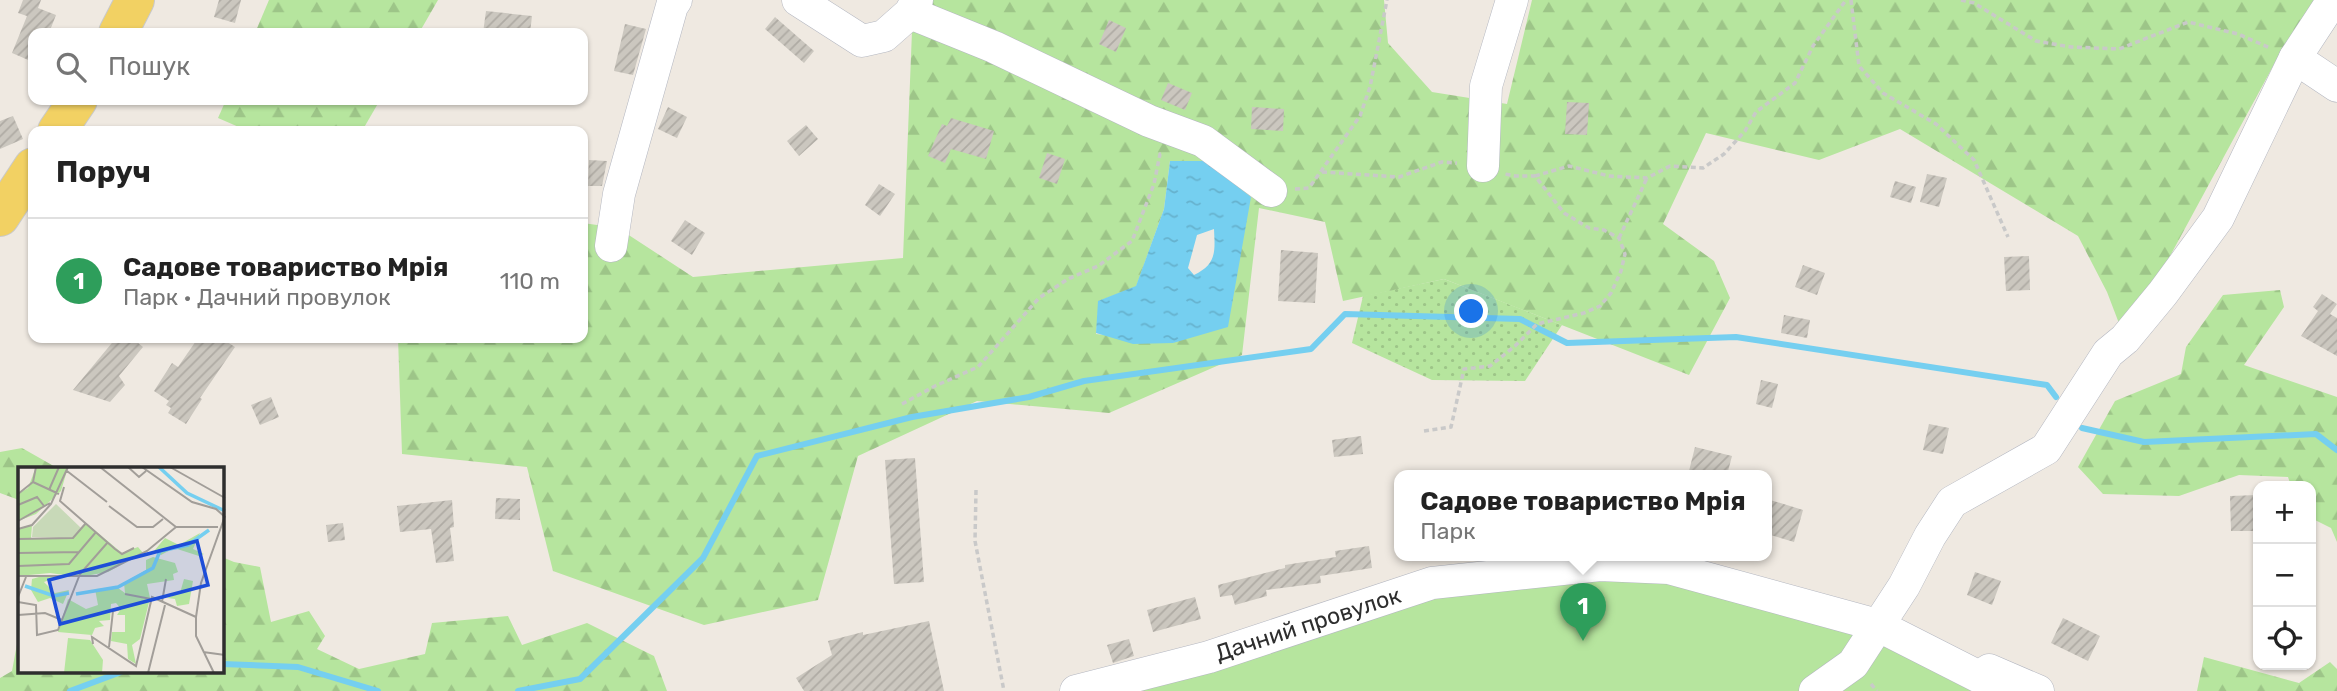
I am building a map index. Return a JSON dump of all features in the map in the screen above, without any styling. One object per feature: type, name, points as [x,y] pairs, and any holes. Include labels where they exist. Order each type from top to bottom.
[{"type":"main road","points":[[121,28],[135,0]]},
{"type":"main road","points":[[60,126],[75,105]]},
{"type":"main road","points":[[0,217],[28,175]]},
{"type":"street","points":[[611,246],[619,194],[672,6],[676,0]]},
{"type":"street","points":[[798,0],[862,41],[884,36],[914,6],[1149,121],[1203,141],[1272,191]]},
{"type":"street","points":[[1483,166],[1486,86],[1512,0]]},
{"type":"street","points":[[1815,691],[1853,664],[1904,586],[1930,536],[1952,502],[2046,449],[2108,353],[2125,339],[2163,293],[2218,218],[2295,58],[2333,0]]},
{"type":"street","points":[[2295,58],[2337,86]]},
{"type":"street","name":"Дачний провулок","points":[[1076,691],[1209,657],[1432,583],[1600,565],[1670,568],[1877,625]]},
{"type":"street","points":[[1877,625],[2007,691]]},
{"type":"street","points":[[1877,625],[2038,691]]},
{"type":"path","points":[[1309,188],[1360,117],[1370,87],[1387,0]]},
{"type":"path","points":[[1322,172],[1399,177],[1442,162],[1483,166],[1515,176],[1535,176],[1569,166],[1609,176],[1647,178],[1670,166],[1703,168],[1724,154],[1745,131],[1756,112],[1795,83],[1814,46],[1849,0]]},
{"type":"path","points":[[1849,0],[1859,66],[1882,93],[1936,124],[1974,160],[2008,237]]},
{"type":"path","points":[[1961,0],[1974,3],[2036,41],[2071,47],[2119,50],[2188,22],[2238,34],[2295,58]]},
{"type":"path","points":[[902,404],[978,367],[1039,298],[1068,279],[1098,266],[1132,241],[1154,184],[1160,154],[1203,141]]},
{"type":"path","points":[[1424,431],[1451,427],[1464,369],[1490,366],[1537,324],[1584,313],[1600,306],[1611,293],[1621,271],[1625,254],[1619,238],[1604,230],[1589,228],[1564,214],[1535,176]]},
{"type":"path","points":[[1619,238],[1647,178]]},
{"type":"path","points":[[976,490],[975,541],[1004,691]]},
{"type":"green space","points":[[269,0],[438,0],[422,28],[257,28]]},
{"type":"green space","points":[[931,0],[1384,0],[1388,43],[1432,92],[1507,104],[1532,0],[2337,0],[2278,57],[2125,339],[2107,292],[2078,236],[1900,129],[1819,160],[1706,133],[1663,224],[1714,261],[1730,298],[1689,375],[1444,279],[1343,301],[1325,222],[1259,208],[1242,355],[1109,413],[977,401],[858,456],[818,600],[704,625],[553,571],[527,467],[402,454],[398,343],[588,343],[588,224],[618,228],[693,277],[903,258],[912,31]],"holes":[[[1170,161],[1251,197],[1173,343],[1096,334],[1099,301],[1136,287],[1164,209]]]},
{"type":"green space","points":[[224,105],[377,105],[365,126],[236,126],[218,118]]},
{"type":"green space","points":[[1444,279],[1562,325],[1525,381],[1432,380],[1352,343],[1363,296]]},
{"type":"green space","points":[[2280,290],[2284,307],[2244,365],[2337,397],[2337,542],[2331,528],[2316,520],[2316,481],[2239,475],[2179,496],[2103,494],[2078,467],[2115,401],[2181,374],[2186,347],[2223,295]]},
{"type":"green space","points":[[22,448],[55,467],[18,467],[18,500],[0,493],[0,452]]},
{"type":"green space","points":[[224,558],[260,567],[271,622],[309,611],[325,636],[317,649],[359,669],[425,654],[432,623],[508,616],[522,645],[587,623],[654,656],[667,691],[0,691],[0,678],[12,671],[18,638],[18,674],[224,674]]},
{"type":"green space","points":[[1600,565],[1877,625],[2007,691],[1076,691],[1432,583]]},
{"type":"green space","points":[[2204,657],[2299,683],[2330,662],[2337,669],[2337,691],[2197,691]]},
{"type":"water","points":[[1170,161],[1205,161],[1251,197],[1228,327],[1173,343],[1133,344],[1096,333],[1098,301],[1136,286],[1164,209]],"holes":[[[1214,229],[1211,261],[1194,275],[1188,268],[1197,235]]]},
{"type":"building","points":[[23,0],[41,0],[38,8],[56,15],[51,28],[28,28],[28,60],[12,53],[27,16],[18,13]]},
{"type":"building","points":[[219,0],[241,0],[235,23],[214,17]]},
{"type":"building","points":[[486,11],[532,16],[531,28],[484,28]]},
{"type":"building","points":[[775,17],[814,51],[804,63],[765,29]]},
{"type":"building","points":[[1109,20],[1126,28],[1116,52],[1099,44]]},
{"type":"building","points":[[625,24],[646,29],[633,75],[614,71]]},
{"type":"building","points":[[1168,83],[1192,93],[1185,110],[1161,100]]},
{"type":"building","points":[[1567,102],[1589,103],[1587,135],[1565,134]]},
{"type":"building","points":[[668,107],[687,117],[677,138],[658,129]]},
{"type":"building","points":[[1252,107],[1284,109],[1283,131],[1251,129]]},
{"type":"building","points":[[13,116],[23,139],[0,149],[0,121]]},
{"type":"building","points":[[951,118],[994,131],[986,159],[951,149],[945,163],[928,156],[942,124],[947,126]]},
{"type":"building","points":[[806,125],[818,139],[799,156],[787,141]]},
{"type":"building","points":[[1047,153],[1065,159],[1057,184],[1039,178]]},
{"type":"building","points":[[589,160],[607,161],[602,186],[588,186]]},
{"type":"building","points":[[1927,174],[1947,178],[1939,207],[1920,202]]},
{"type":"building","points":[[1895,181],[1916,187],[1911,203],[1890,197]]},
{"type":"building","points":[[879,184],[895,194],[880,216],[865,205]]},
{"type":"building","points":[[685,220],[705,233],[692,255],[671,241]]},
{"type":"building","points":[[1281,250],[1318,253],[1315,303],[1278,301]]},
{"type":"building","points":[[2029,256],[2030,290],[2006,291],[2004,257]]},
{"type":"building","points":[[1803,265],[1825,273],[1817,295],[1795,287]]},
{"type":"building","points":[[2322,294],[2337,304],[2330,314],[2337,318],[2337,356],[2301,336],[2318,311],[2313,307]]},
{"type":"building","points":[[1784,315],[1810,320],[1807,338],[1781,333]]},
{"type":"building","points":[[112,343],[138,343],[143,347],[119,376],[125,385],[110,402],[73,390]]},
{"type":"building","points":[[195,343],[229,343],[235,347],[200,398],[202,399],[186,424],[168,413],[171,408],[166,405],[169,401],[154,391],[172,363],[178,367]]},
{"type":"building","points":[[1761,380],[1778,384],[1772,408],[1756,404]]},
{"type":"building","points":[[271,397],[279,417],[260,425],[251,405]]},
{"type":"building","points":[[1929,424],[1949,428],[1943,454],[1923,450]]},
{"type":"building","points":[[1361,436],[1363,454],[1334,457],[1332,440]]},
{"type":"building","points":[[1695,447],[1732,456],[1728,470],[1689,470]]},
{"type":"building","points":[[915,458],[924,582],[894,584],[885,460]]},
{"type":"building","points":[[2253,495],[2253,531],[2231,531],[2230,496]]},
{"type":"building","points":[[496,498],[520,499],[520,520],[495,519]]},
{"type":"building","points":[[452,500],[454,527],[450,528],[454,561],[436,563],[431,529],[400,532],[397,506]]},
{"type":"building","points":[[1772,501],[1803,510],[1794,542],[1772,535]]},
{"type":"building","points":[[343,523],[345,540],[328,542],[326,525]]},
{"type":"building","points":[[1369,546],[1372,568],[1320,576],[1321,583],[1266,590],[1267,596],[1235,605],[1232,595],[1220,597],[1218,585],[1285,568],[1285,565],[1336,557],[1335,551]]},
{"type":"building","points":[[1975,572],[2001,581],[1992,605],[1967,595]]},
{"type":"building","points":[[1195,597],[1201,619],[1153,632],[1147,610]]},
{"type":"building","points":[[2063,618],[2100,636],[2088,661],[2051,643]]},
{"type":"building","points":[[929,621],[944,691],[804,691],[796,678],[832,655],[828,641]]},
{"type":"building","points":[[1129,639],[1134,656],[1113,663],[1107,645]]},
{"type":"waterway","points":[[518,691],[580,679],[703,558],[757,456],[912,417],[1029,397],[1084,381],[1311,349],[1345,314],[1520,319],[1567,343],[1736,337],[2047,385],[2056,397]]},
{"type":"waterway","points":[[2082,428],[2144,442],[2316,434],[2337,450]]},
{"type":"waterway","points":[[224,664],[298,667],[378,691]]},
{"type":"waterway","points":[[70,691],[116,674]]},
{"type":"place","name":"Садове товариство Мрія","points":[[1583,641]]}]
